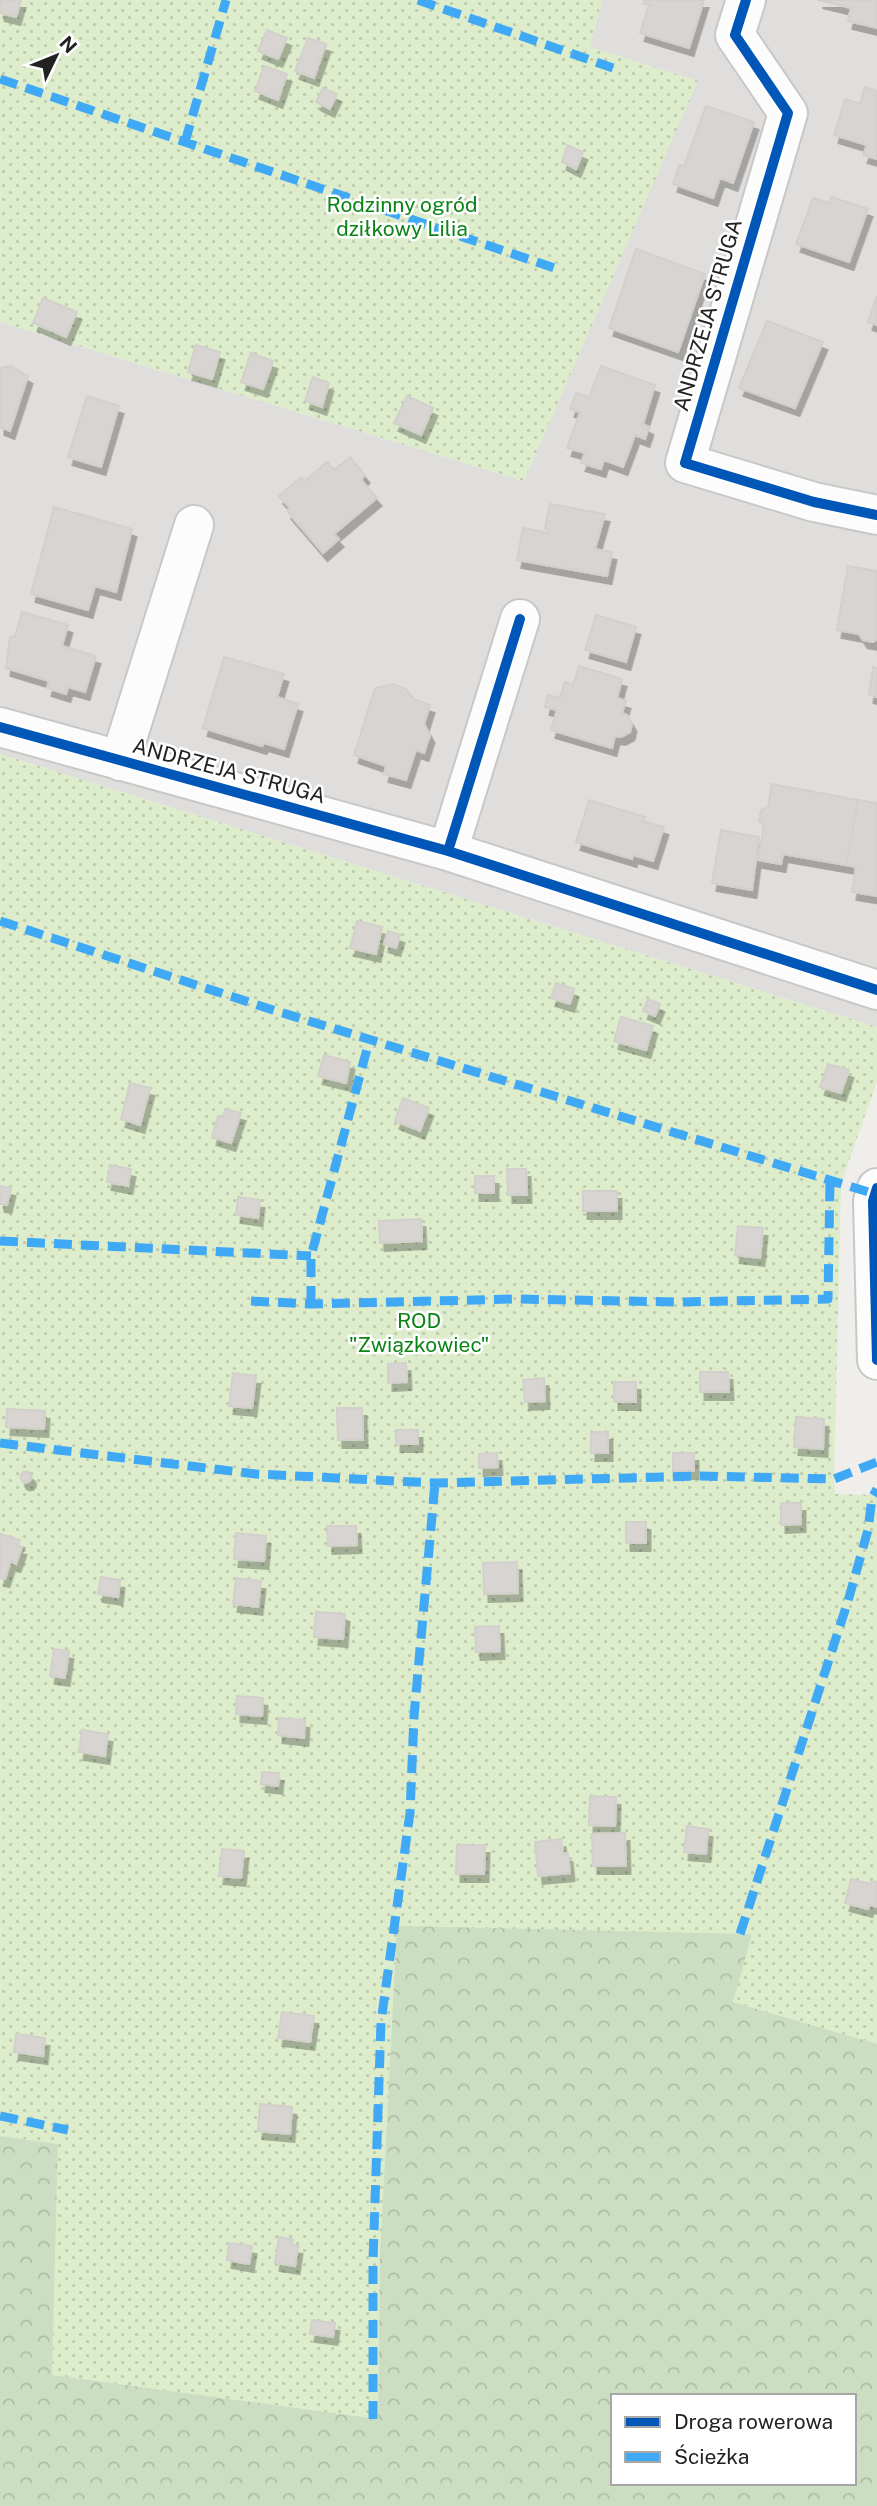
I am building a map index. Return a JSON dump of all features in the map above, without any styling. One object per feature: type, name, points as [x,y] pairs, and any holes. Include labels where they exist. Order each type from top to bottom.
[{"type":"street","name":"ANDRZEJA STRUGA","points":[[746,0],[735,35],[788,113],[685,463],[814,502],[877,515]]},
{"type":"street","name":"ANDRZEJA STRUGA","points":[[120,761],[194,525]]},
{"type":"street","points":[[448,851],[520,619]]},
{"type":"street","name":"ANDRZEJA STRUGA","points":[[0,727],[448,851],[877,990]]},
{"type":"street","points":[[877,1188],[873,1201],[877,1360]]},
{"type":"shaded area","points":[[602,0],[877,0],[877,1027],[0,754],[0,322],[524,481],[697,81],[590,47]]},
{"type":"green space","name":"Rodzinny ogród dziłkowy Lilia","points":[[0,0],[602,0],[590,47],[698,81],[524,481],[0,322]]},
{"type":"green space","name":"ROD \"Związkowiec\"","points":[[0,754],[877,1027],[877,1081],[841,1184],[834,1479],[835,1494],[877,1495],[877,2044],[733,2002],[751,1934],[397,1927],[380,2253],[378,2419],[52,2375],[58,2144],[0,2136]]},
{"type":"green space","points":[[397,1926],[752,1934],[733,2002],[877,2044],[877,2506],[0,2506],[0,2136],[58,2144],[52,2375],[378,2419],[380,2253]]},
{"type":"building","points":[[0,0],[21,0],[16,17],[0,13]]},
{"type":"building","points":[[644,0],[704,0],[689,48],[640,33],[649,5],[643,3]]},
{"type":"building","points":[[818,0],[877,0],[877,28],[848,21],[851,8]]},
{"type":"building","points":[[267,30],[287,38],[278,59],[258,51]]},
{"type":"building","points":[[308,38],[326,44],[314,78],[295,71]]},
{"type":"building","points":[[264,66],[287,74],[278,100],[255,91]]},
{"type":"building","points":[[865,87],[877,91],[877,159],[863,155],[867,145],[834,135],[845,99],[860,104]]},
{"type":"building","points":[[323,88],[337,94],[330,109],[316,102]]},
{"type":"building","points":[[706,106],[754,122],[733,183],[720,178],[713,198],[673,184],[679,165],[684,166]]},
{"type":"building","points":[[567,145],[583,152],[576,169],[562,162]]},
{"type":"building","points":[[831,197],[868,209],[849,262],[796,244],[813,198],[829,203]]},
{"type":"building","points":[[636,249],[705,274],[678,352],[609,328]]},
{"type":"building","points":[[877,296],[877,325],[868,322]]},
{"type":"building","points":[[43,298],[77,312],[66,337],[33,323]]},
{"type":"building","points":[[767,321],[823,342],[795,408],[739,388]]},
{"type":"building","points":[[196,345],[220,352],[212,379],[188,372]]},
{"type":"building","points":[[251,353],[273,361],[263,389],[241,382]]},
{"type":"building","points":[[11,366],[28,376],[10,431],[0,427],[0,368]]},
{"type":"building","points":[[601,366],[655,385],[643,424],[649,427],[645,439],[635,435],[623,467],[604,460],[601,469],[581,463],[585,453],[567,448],[580,412],[570,409],[576,393],[589,397]]},
{"type":"building","points":[[313,377],[329,383],[322,407],[305,401]]},
{"type":"building","points":[[87,396],[119,406],[101,467],[68,457]]},
{"type":"building","points":[[407,396],[433,408],[421,435],[394,423]]},
{"type":"building","points":[[350,457],[365,475],[361,480],[377,498],[334,534],[339,539],[323,553],[287,511],[290,508],[279,496],[301,477],[305,481],[327,462],[334,470]]},
{"type":"building","points":[[550,504],[605,514],[595,549],[612,552],[607,576],[517,560],[523,528],[548,533],[545,528]]},
{"type":"building","points":[[54,507],[132,529],[116,592],[95,586],[88,610],[31,594]]},
{"type":"building","points":[[848,566],[877,571],[877,639],[873,642],[863,640],[859,634],[837,630]]},
{"type":"building","points":[[22,612],[68,625],[62,646],[96,656],[85,692],[68,687],[66,694],[47,688],[49,681],[6,668],[10,637],[15,636]]},
{"type":"building","points":[[596,615],[636,627],[626,662],[585,650]]},
{"type":"building","points":[[224,657],[284,674],[277,697],[298,704],[284,749],[264,743],[262,746],[203,728]]},
{"type":"building","points":[[579,666],[622,679],[617,698],[626,701],[622,713],[627,715],[632,724],[630,732],[621,737],[615,736],[612,748],[551,730],[557,710],[545,707],[548,695],[560,698],[565,682],[573,685]]},
{"type":"building","points":[[873,667],[877,668],[877,697],[869,695]]},
{"type":"building","points":[[393,684],[406,689],[414,699],[430,705],[424,724],[430,735],[424,753],[416,750],[406,780],[384,774],[386,766],[354,755],[375,688]]},
{"type":"building","points":[[772,784],[858,800],[846,865],[783,854],[781,864],[758,860],[764,826],[759,821],[761,810],[768,807]]},
{"type":"building","points":[[589,800],[645,817],[643,821],[664,827],[653,861],[633,855],[632,859],[576,842]]},
{"type":"building","points":[[858,800],[877,803],[877,896],[852,892],[856,867],[846,865]]},
{"type":"building","points":[[721,830],[759,837],[752,890],[712,883]]},
{"type":"building","points":[[357,921],[382,927],[376,954],[350,948]]},
{"type":"building","points":[[388,931],[400,935],[396,948],[384,944]]},
{"type":"building","points":[[556,983],[574,989],[570,1004],[551,998]]},
{"type":"building","points":[[648,999],[660,1004],[655,1016],[643,1011]]},
{"type":"building","points":[[621,1017],[653,1026],[646,1050],[614,1041]]},
{"type":"building","points":[[324,1055],[350,1062],[346,1083],[318,1076]]},
{"type":"building","points":[[828,1064],[849,1070],[841,1093],[820,1087]]},
{"type":"building","points":[[130,1083],[150,1088],[140,1125],[121,1119]]},
{"type":"building","points":[[403,1098],[429,1108],[420,1131],[395,1121]]},
{"type":"building","points":[[225,1109],[241,1113],[231,1143],[212,1137],[218,1116],[223,1117]]},
{"type":"building","points":[[110,1165],[131,1169],[128,1186],[107,1182]]},
{"type":"building","points":[[507,1169],[526,1169],[527,1195],[508,1195]]},
{"type":"building","points":[[475,1176],[494,1176],[494,1193],[475,1193]]},
{"type":"building","points":[[0,1186],[11,1188],[7,1205],[0,1204]]},
{"type":"building","points":[[583,1191],[617,1191],[617,1211],[583,1211]]},
{"type":"building","points":[[238,1197],[260,1200],[258,1218],[236,1215]]},
{"type":"building","points":[[421,1219],[422,1241],[380,1243],[379,1221]]},
{"type":"building","points":[[738,1226],[763,1228],[760,1258],[735,1255]]},
{"type":"building","points":[[406,1363],[407,1382],[388,1383],[388,1364]]},
{"type":"building","points":[[700,1372],[728,1372],[729,1392],[700,1392]]},
{"type":"building","points":[[233,1373],[256,1376],[252,1408],[229,1406]]},
{"type":"building","points":[[544,1378],[545,1401],[525,1402],[523,1380]]},
{"type":"building","points":[[614,1382],[636,1382],[636,1402],[614,1402]]},
{"type":"building","points":[[337,1408],[362,1408],[363,1440],[338,1440]]},
{"type":"building","points":[[7,1409],[45,1411],[44,1429],[6,1427]]},
{"type":"building","points":[[796,1417],[824,1419],[823,1449],[794,1447]]},
{"type":"building","points":[[396,1430],[418,1430],[418,1444],[396,1444]]},
{"type":"building","points":[[591,1432],[608,1432],[608,1453],[591,1453]]},
{"type":"building","points":[[497,1453],[498,1467],[479,1468],[479,1454]]},
{"type":"building","points":[[673,1453],[694,1453],[694,1471],[673,1471]]},
{"type":"building","points":[[26,1472],[30,1473],[30,1481],[26,1482],[22,1481],[21,1477],[22,1473]]},
{"type":"building","points":[[781,1503],[801,1503],[801,1524],[781,1525]]},
{"type":"building","points":[[626,1522],[646,1522],[646,1543],[626,1543]]},
{"type":"building","points":[[327,1526],[356,1526],[357,1545],[328,1546]]},
{"type":"building","points":[[236,1533],[266,1536],[264,1561],[234,1559]]},
{"type":"building","points":[[0,1534],[20,1540],[17,1546],[22,1547],[16,1564],[11,1561],[5,1579],[0,1578]]},
{"type":"building","points":[[517,1562],[518,1593],[484,1594],[483,1563]]},
{"type":"building","points":[[101,1577],[120,1580],[118,1597],[98,1594]]},
{"type":"building","points":[[236,1578],[261,1581],[258,1607],[233,1604]]},
{"type":"building","points":[[316,1612],[345,1614],[343,1639],[314,1637]]},
{"type":"building","points":[[499,1626],[500,1651],[476,1652],[475,1627]]},
{"type":"building","points":[[54,1649],[69,1651],[65,1678],[50,1676]]},
{"type":"building","points":[[237,1696],[263,1698],[262,1716],[236,1714]]},
{"type":"building","points":[[279,1718],[305,1720],[304,1738],[278,1735]]},
{"type":"building","points":[[82,1730],[108,1734],[105,1756],[79,1752]]},
{"type":"building","points":[[262,1772],[279,1773],[278,1786],[261,1784]]},
{"type":"building","points":[[590,1796],[616,1797],[615,1826],[589,1825]]},
{"type":"building","points":[[687,1826],[708,1829],[706,1854],[684,1852]]},
{"type":"building","points":[[625,1833],[626,1866],[593,1866],[592,1834]]},
{"type":"building","points":[[561,1839],[563,1853],[568,1854],[570,1873],[538,1876],[535,1842]]},
{"type":"building","points":[[457,1845],[485,1845],[484,1874],[456,1874]]},
{"type":"building","points":[[222,1849],[244,1851],[241,1878],[219,1876]]},
{"type":"building","points":[[851,1879],[871,1884],[872,1881],[877,1882],[877,1907],[869,1905],[868,1909],[845,1903]]},
{"type":"building","points":[[282,2012],[314,2016],[310,2042],[278,2038]]},
{"type":"building","points":[[16,2034],[45,2038],[43,2056],[14,2052]]},
{"type":"building","points":[[260,2104],[292,2107],[290,2134],[258,2131]]},
{"type":"building","points":[[279,2237],[293,2240],[291,2245],[298,2246],[295,2266],[275,2263]]},
{"type":"building","points":[[229,2243],[252,2246],[249,2264],[227,2260]]},
{"type":"building","points":[[312,2320],[335,2323],[333,2337],[310,2334]]},
{"type":"marked path","points":[[185,142],[226,0]]},
{"type":"marked path","points":[[418,0],[613,68]]},
{"type":"marked path","points":[[0,79],[560,270]]},
{"type":"marked path","points":[[0,921],[273,1010],[875,1194]]},
{"type":"marked path","points":[[311,1304],[311,1256],[370,1038]]},
{"type":"marked path","points":[[251,1301],[311,1304],[515,1299],[680,1302],[828,1299],[830,1181]]},
{"type":"marked path","points":[[0,1241],[311,1256]]},
{"type":"marked path","points":[[0,1443],[256,1474],[435,1483],[701,1476],[834,1479],[877,1462]]},
{"type":"marked path","points":[[373,2419],[373,2261],[381,2022],[410,1813],[414,1716],[435,1483]]},
{"type":"marked path","points":[[740,1934],[848,1601],[868,1530],[872,1498],[877,1489]]},
{"type":"marked path","points":[[0,2116],[68,2130]]},
{"type":"cycle path","points":[[746,0],[735,35],[788,113],[685,463],[814,502],[877,515]]},
{"type":"cycle path","points":[[0,727],[448,851],[520,619]]},
{"type":"cycle path","points":[[448,851],[877,990]]},
{"type":"cycle path","points":[[877,1188],[873,1201],[877,1360]]}]
